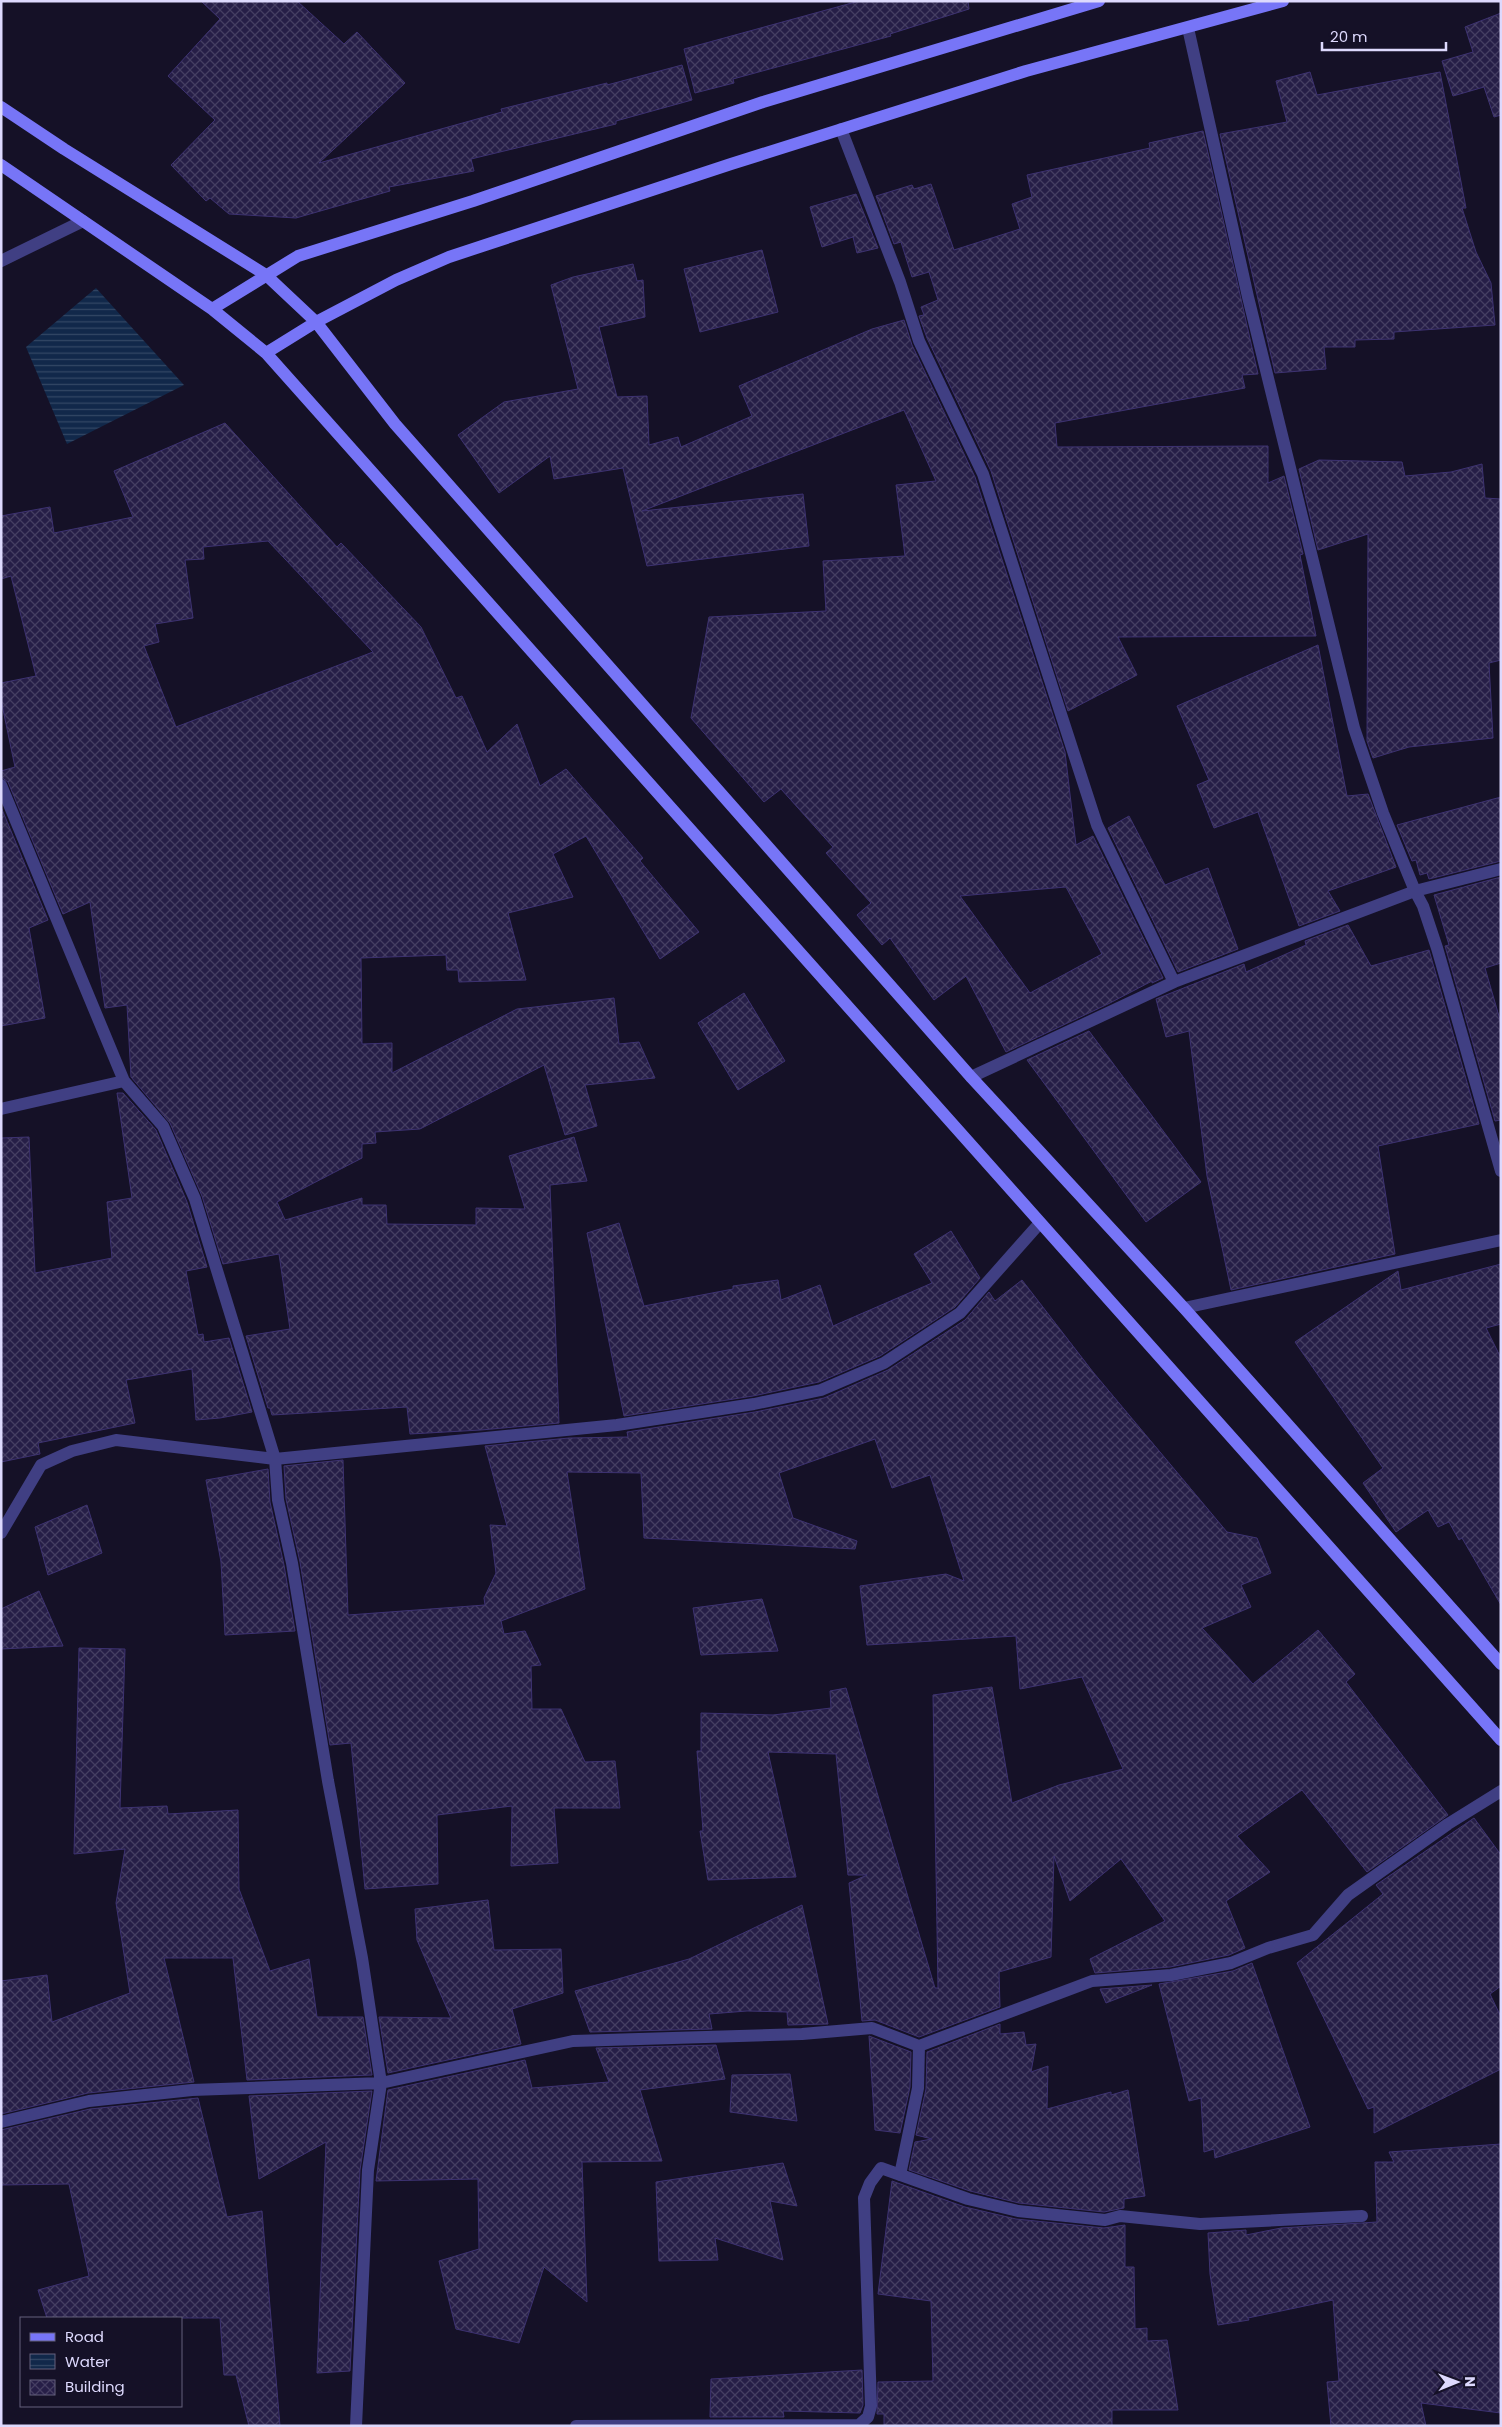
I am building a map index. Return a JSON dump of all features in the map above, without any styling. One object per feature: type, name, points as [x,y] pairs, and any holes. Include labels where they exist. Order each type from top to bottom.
[{"type":"main road","points":[[212,309],[298,256],[473,201],[763,102],[1099,1]]},
{"type":"main road","points":[[266,353],[316,322],[396,280],[449,257],[841,129],[1026,71],[1283,1]]},
{"type":"main road","points":[[1,107],[64,150],[266,275],[316,322],[401,432],[971,1077],[1184,1308],[1501,1664]]},
{"type":"main road","points":[[1,166],[212,309],[266,353],[1039,1224],[1501,1740]]},
{"type":"street","points":[[1188,28],[1248,297],[1354,728],[1383,812],[1423,906],[1437,948],[1501,1170]]},
{"type":"street","points":[[841,129],[900,282],[919,342],[983,474],[1064,716],[1098,825],[1174,982]]},
{"type":"street","points":[[1,261],[83,221]]},
{"type":"street","points":[[1,785],[124,1081],[163,1126],[195,1199],[275,1459],[278,1500],[292,1563],[328,1781],[362,1958],[381,2083],[367,2186],[356,2426]]},
{"type":"street","points":[[971,1077],[1174,982],[1415,891],[1501,869]]},
{"type":"street","points":[[1,1109],[124,1081]]},
{"type":"street","points":[[1,1533],[41,1465],[72,1451],[116,1440],[275,1459],[617,1425],[754,1404],[821,1390],[884,1363],[960,1313],[1039,1224]]},
{"type":"street","points":[[1184,1308],[1501,1240]]},
{"type":"street","points":[[1,2122],[89,2101],[192,2090],[381,2083],[573,2041],[802,2034],[872,2028],[919,2046],[1092,1981],[1171,1975],[1231,1964],[1268,1948],[1314,1935],[1348,1895],[1448,1824],[1501,1791]]},
{"type":"street","points":[[900,2175],[918,2088],[919,2046]]},
{"type":"street","points":[[576,2426],[859,2425],[868,2417],[871,2406],[864,2198],[870,2183],[881,2168],[968,2199],[1018,2211],[1105,2220],[1120,2216],[1200,2224],[1362,2216]]},
{"type":"water","points":[[96,288],[184,385],[67,444],[26,347]]},
{"type":"building","points":[[201,1],[297,1],[344,44],[357,32],[405,83],[319,163],[502,112],[501,109],[607,83],[607,85],[682,65],[692,100],[616,121],[616,124],[471,159],[474,171],[389,187],[390,191],[296,218],[229,214],[210,198],[206,201],[171,165],[215,120],[168,76],[220,19]]},
{"type":"building","points":[[859,1],[968,1],[969,9],[890,34],[891,36],[733,79],[734,83],[695,93],[684,49]]},
{"type":"building","points":[[1501,13],[1501,115],[1494,117],[1484,87],[1453,96],[1442,61],[1473,52],[1465,27]]},
{"type":"building","points":[[1310,72],[1317,95],[1440,72],[1466,208],[1462,208],[1476,252],[1491,283],[1495,325],[1394,332],[1394,339],[1355,340],[1355,347],[1324,347],[1326,369],[1275,373],[1220,134],[1287,122],[1276,81]]},
{"type":"building","points":[[1203,131],[1258,374],[1242,375],[1245,388],[1055,423],[1057,447],[1268,446],[1268,483],[1284,476],[1303,554],[1300,555],[1316,636],[1118,637],[1137,675],[1068,711],[991,471],[927,338],[919,316],[924,315],[921,307],[938,300],[929,272],[912,277],[901,242],[894,244],[876,196],[912,185],[914,189],[931,184],[954,250],[1020,229],[1012,204],[1032,197],[1027,175],[1150,148],[1149,143]]},
{"type":"building","points":[[856,194],[878,248],[857,253],[853,237],[822,247],[810,207]]},
{"type":"building","points":[[762,250],[778,312],[700,332],[684,269]]},
{"type":"building","points":[[633,264],[637,281],[643,280],[645,317],[599,327],[617,397],[647,396],[649,445],[678,437],[681,447],[752,416],[739,386],[872,329],[904,320],[912,345],[975,477],[1065,752],[1076,845],[1093,836],[1163,978],[1152,983],[1152,981],[1006,1052],[966,976],[934,1000],[890,938],[882,945],[857,915],[871,903],[826,853],[833,847],[781,789],[764,802],[691,718],[709,617],[826,611],[823,561],[905,556],[896,485],[936,481],[904,410],[642,511],[803,494],[809,546],[647,566],[623,468],[554,479],[550,456],[499,493],[458,435],[504,402],[578,389],[551,285],[573,277]],"holes":[[[1066,887],[1102,954],[1030,993],[960,896]]]},
{"type":"building","points":[[225,423],[337,547],[341,543],[421,627],[456,698],[462,696],[487,752],[517,724],[540,786],[566,769],[643,858],[640,861],[699,932],[660,959],[586,836],[553,854],[573,897],[508,913],[526,980],[459,982],[458,970],[447,970],[446,955],[361,958],[362,1044],[392,1043],[392,1073],[517,1009],[614,998],[619,1044],[639,1042],[655,1078],[585,1085],[597,1126],[565,1135],[544,1065],[420,1129],[375,1132],[376,1143],[362,1144],[362,1158],[277,1202],[285,1220],[362,1198],[362,1205],[386,1205],[387,1224],[476,1225],[476,1208],[525,1209],[509,1156],[574,1137],[587,1181],[550,1185],[559,1423],[410,1434],[407,1407],[272,1415],[270,1408],[268,1408],[246,1336],[290,1329],[279,1254],[223,1264],[202,1196],[170,1123],[131,1077],[127,1005],[105,1008],[90,902],[63,914],[8,782],[1,777],[1,771],[15,767],[1,700],[1,683],[36,676],[11,576],[1,579],[1,516],[50,507],[54,533],[133,517],[114,471]],"holes":[[[268,541],[373,652],[176,727],[144,646],[159,642],[155,624],[193,618],[185,560],[204,559],[203,547]]]},
{"type":"building","points":[[1319,460],[1402,462],[1405,476],[1451,472],[1482,464],[1485,498],[1501,499],[1501,660],[1489,663],[1493,738],[1409,747],[1373,758],[1367,741],[1368,534],[1318,550],[1299,469]]},
{"type":"building","points":[[1318,645],[1347,796],[1368,794],[1396,867],[1328,891],[1340,911],[1299,926],[1258,812],[1214,828],[1197,785],[1209,780],[1177,706]]},
{"type":"building","points":[[1501,797],[1501,861],[1429,879],[1427,873],[1420,875],[1416,860],[1412,861],[1397,825]]},
{"type":"building","points":[[1,807],[48,920],[29,928],[45,1018],[1,1026]]},
{"type":"building","points":[[1129,816],[1165,885],[1208,868],[1238,949],[1178,972],[1108,828]]},
{"type":"building","points":[[1501,877],[1501,963],[1485,968],[1501,1023],[1501,1120],[1495,1121],[1445,946],[1449,945],[1434,895]]},
{"type":"building","points":[[1348,925],[1371,966],[1429,950],[1479,1124],[1378,1146],[1395,1254],[1231,1290],[1207,1176],[1189,1031],[1166,1037],[1156,999],[1244,964],[1246,972],[1306,945],[1305,941]]},
{"type":"building","points":[[744,993],[785,1061],[738,1090],[698,1023]]},
{"type":"building","points":[[1089,1031],[1201,1182],[1146,1222],[1027,1060]]},
{"type":"building","points":[[117,1093],[123,1093],[156,1130],[187,1202],[207,1267],[186,1271],[198,1335],[203,1334],[204,1342],[229,1338],[252,1412],[196,1420],[192,1369],[126,1380],[135,1423],[38,1443],[40,1454],[1,1462],[1,1138],[29,1137],[35,1273],[112,1258],[107,1202],[132,1198]]},
{"type":"building","points":[[619,1223],[644,1306],[733,1289],[733,1286],[778,1280],[781,1300],[820,1285],[833,1326],[932,1283],[914,1254],[951,1231],[980,1278],[955,1307],[880,1356],[819,1382],[753,1396],[624,1416],[587,1233]]},
{"type":"building","points":[[1501,1264],[1501,1324],[1486,1328],[1501,1358],[1501,1605],[1462,1538],[1459,1540],[1449,1522],[1438,1527],[1428,1510],[1396,1532],[1363,1483],[1383,1468],[1295,1342],[1398,1271],[1401,1290]]},
{"type":"building","points":[[1022,1280],[1093,1372],[1227,1532],[1257,1538],[1271,1573],[1241,1585],[1251,1607],[1202,1628],[1253,1684],[1318,1630],[1355,1674],[1346,1682],[1448,1815],[1367,1872],[1302,1790],[1237,1836],[1270,1872],[1226,1901],[1245,1948],[1229,1955],[1170,1967],[1095,1973],[1090,1959],[1165,1921],[1121,1859],[1070,1901],[1054,1856],[1051,1957],[999,1972],[1000,2007],[919,2037],[875,2020],[862,2021],[849,1883],[867,1875],[848,1875],[836,1754],[768,1752],[796,1877],[708,1880],[700,1831],[703,1831],[697,1751],[701,1751],[701,1713],[773,1715],[831,1708],[830,1691],[846,1688],[935,1988],[938,1988],[933,1695],[992,1687],[1012,1803],[1059,1785],[1123,1769],[1082,1677],[1020,1689],[1016,1636],[867,1645],[860,1586],[946,1574],[964,1581],[930,1475],[892,1488],[875,1439],[779,1473],[793,1518],[857,1541],[855,1549],[644,1538],[641,1473],[567,1472],[585,1589],[501,1621],[504,1634],[525,1631],[541,1665],[531,1666],[532,1709],[561,1709],[585,1762],[615,1761],[620,1808],[554,1808],[558,1863],[511,1866],[512,1806],[437,1815],[438,1884],[365,1889],[351,1743],[330,1745],[300,1562],[286,1499],[284,1466],[343,1460],[348,1615],[485,1605],[484,1598],[496,1573],[490,1525],[507,1526],[485,1446],[569,1438],[628,1437],[627,1432],[755,1412],[824,1398],[888,1370],[965,1320],[989,1292],[995,1301]]},
{"type":"building","points":[[268,1469],[270,1502],[284,1565],[295,1631],[225,1635],[221,1562],[206,1480]]},
{"type":"building","points":[[87,1505],[102,1553],[48,1575],[35,1527]]},
{"type":"building","points":[[39,1591],[63,1646],[1,1649],[1,1609]]},
{"type":"building","points":[[762,1599],[778,1651],[701,1655],[693,1608]]},
{"type":"building","points":[[79,1648],[125,1649],[120,1808],[167,1806],[168,1814],[238,1810],[239,1889],[270,1971],[309,1959],[317,2017],[363,2017],[372,2075],[247,2080],[233,1958],[164,1958],[194,2082],[88,2093],[1,2114],[1,1981],[47,1975],[52,2022],[130,1993],[116,1903],[125,1849],[74,1854]]},
{"type":"building","points":[[1474,1818],[1501,1855],[1501,1986],[1490,1994],[1501,2017],[1501,2069],[1374,2133],[1374,2107],[1368,2109],[1297,1963],[1383,1894],[1376,1885]]},
{"type":"building","points":[[488,1900],[494,1950],[561,1949],[563,1993],[512,2009],[521,2044],[388,2073],[379,2017],[451,2018],[417,1940],[415,1909]]},
{"type":"building","points":[[802,1905],[828,2024],[788,2025],[787,2012],[747,2011],[709,2014],[712,2029],[590,2032],[575,1991],[689,1959]]},
{"type":"building","points":[[1252,1963],[1310,2127],[1215,2158],[1214,2149],[1204,2152],[1201,2098],[1189,2101],[1159,1984],[1233,1971]]},
{"type":"building","points":[[1152,1985],[1106,2003],[1100,1989]]},
{"type":"building","points":[[1000,2024],[1000,2034],[1024,2032],[1026,2045],[1036,2044],[1031,2072],[1048,2066],[1047,2109],[1111,2092],[1111,2095],[1128,2090],[1145,2196],[1124,2199],[1124,2208],[1104,2212],[1019,2203],[970,2191],[909,2170],[915,2142],[932,2139],[916,2135],[926,2089],[927,2052]]},
{"type":"building","points":[[869,2036],[911,2052],[910,2087],[900,2133],[875,2130]]},
{"type":"building","points":[[716,2045],[725,2079],[640,2090],[662,2161],[582,2162],[587,2302],[544,2267],[519,2343],[456,2329],[439,2261],[479,2249],[478,2179],[376,2181],[388,2090],[525,2060],[532,2088],[609,2082],[596,2048]]},
{"type":"building","points":[[790,2074],[797,2121],[730,2112],[732,2075]]},
{"type":"building","points":[[372,2091],[360,2170],[350,2371],[317,2373],[326,2142],[259,2179],[249,2096]]},
{"type":"building","points":[[198,2098],[227,2217],[262,2211],[280,2426],[249,2426],[236,2375],[224,2375],[220,2318],[47,2317],[38,2290],[89,2276],[69,2184],[1,2185],[1,2130],[90,2109]]},
{"type":"building","points":[[1501,2144],[1501,2413],[1421,2403],[1426,2426],[1331,2426],[1327,2382],[1339,2381],[1333,2300],[1248,2318],[1249,2320],[1218,2325],[1210,2274],[1208,2233],[1246,2230],[1246,2235],[1281,2228],[1377,2222],[1375,2162],[1394,2162],[1389,2152]]},
{"type":"building","points":[[783,2163],[797,2206],[770,2201],[783,2260],[715,2238],[718,2260],[659,2261],[656,2182]]},
{"type":"building","points":[[892,2181],[965,2207],[1016,2219],[1104,2228],[1125,2225],[1125,2267],[1134,2267],[1135,2329],[1147,2328],[1147,2341],[1167,2340],[1178,2410],[1112,2410],[1112,2426],[884,2426],[884,2414],[877,2414],[878,2382],[933,2381],[931,2301],[878,2294]]},
{"type":"building","points":[[862,2370],[863,2405],[860,2413],[783,2411],[784,2417],[710,2417],[711,2379]]}]
